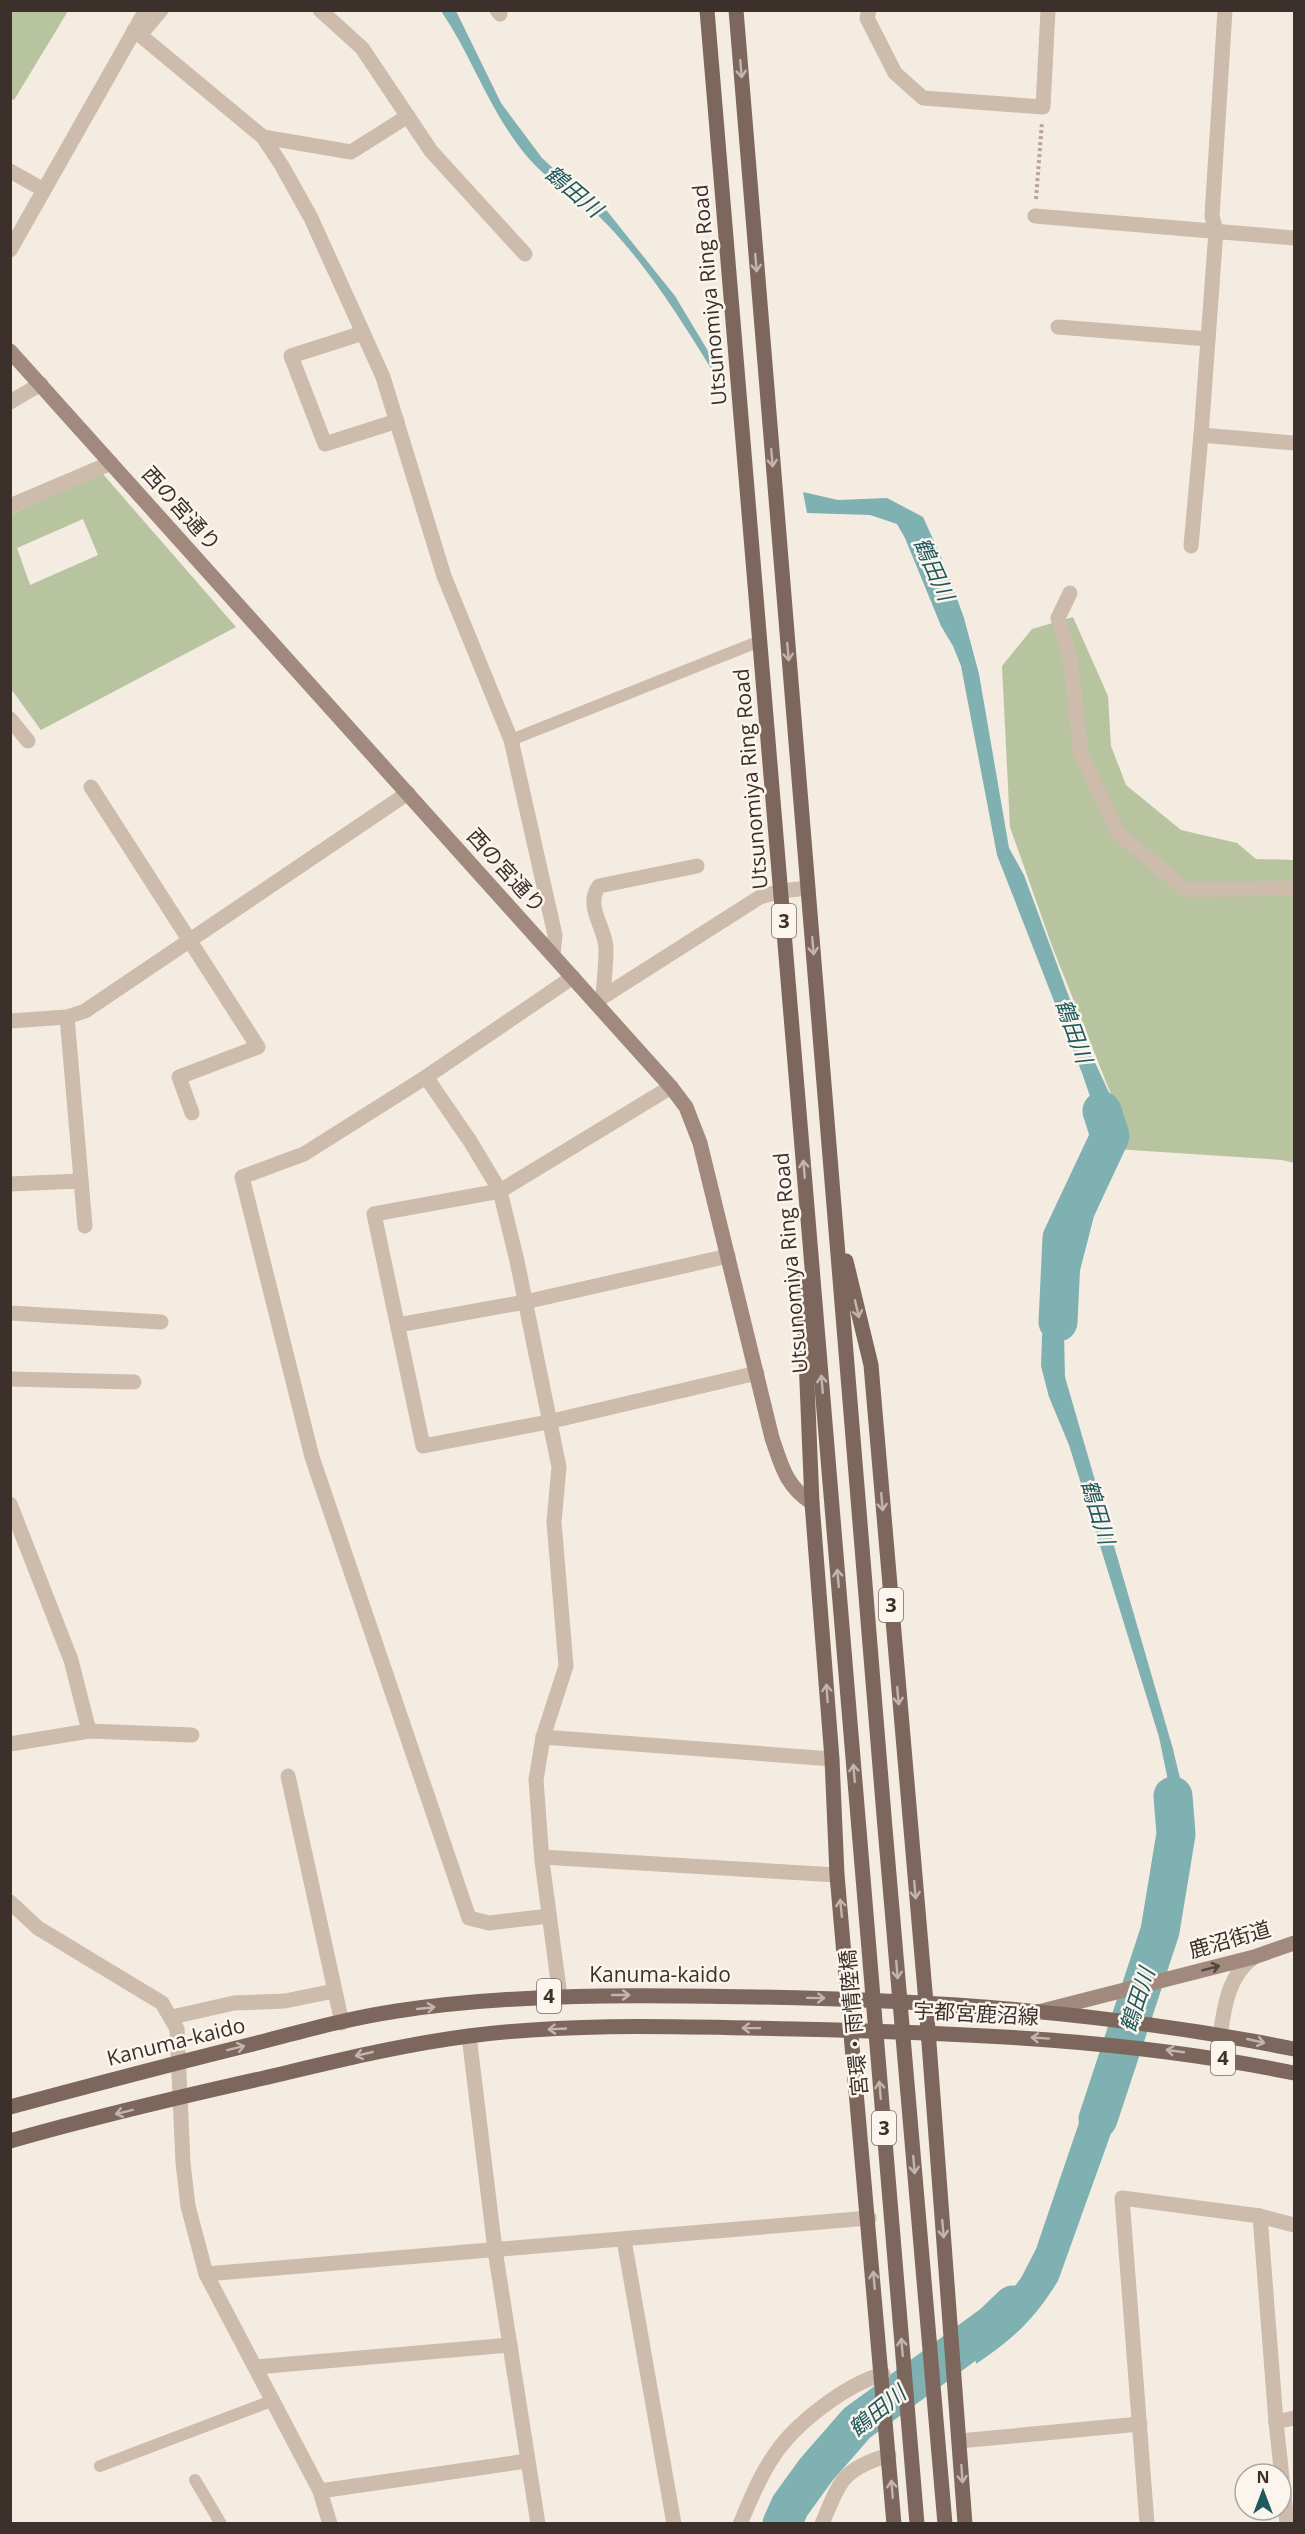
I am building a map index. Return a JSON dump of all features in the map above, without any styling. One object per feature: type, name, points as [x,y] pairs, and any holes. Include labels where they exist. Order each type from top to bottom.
[{"type":"main road","name":"Utsunomiya Ring Road","points":[[707,10],[858,1831]]},
{"type":"main road","name":"3","points":[[736,10],[885,1828],[945,2523]]},
{"type":"main road","name":"3","points":[[808,1208],[804,1311],[812,1503],[832,1759],[837,1875],[883,2377],[894,2523]]},
{"type":"main road","name":"3","points":[[834,1211],[870,1365],[926,2003],[965,2523]]},
{"type":"main road","name":"宮環・雨情陸橋","points":[[858,1831],[917,2523]]},
{"type":"main road","name":"Kanuma-kaido","points":[[10,2107],[342,2022],[405,2010],[560,1996],[849,1999],[926,2003],[1106,2018],[1221,2033]]},
{"type":"main road","name":"4","points":[[10,2141],[180,2097],[399,2046],[469,2036],[619,2026],[852,2029]]},
{"type":"main road","name":"宇都宮鹿沼線","points":[[852,2029],[928,2031],[1098,2043],[1217,2057]]},
{"type":"main road","name":"4","points":[[1221,2033],[1294,2049]]},
{"type":"main road","name":"4","points":[[1217,2057],[1294,2073]]},
{"type":"street","points":[[10,250],[137,32],[146,10]]},
{"type":"street","points":[[137,32],[161,10]]},
{"type":"street","points":[[320,10],[362,48],[431,151],[525,254]]},
{"type":"street","points":[[869,10],[867,18],[895,73],[922,98],[1043,107],[1048,10]]},
{"type":"street","points":[[1191,546],[1216,231],[1212,216],[1225,10]]},
{"type":"street","points":[[137,32],[263,137],[311,218],[383,377],[444,576],[512,740],[555,935],[554,955]]},
{"type":"street","points":[[263,137],[351,152],[408,116]]},
{"type":"street","points":[[10,171],[44,190]]},
{"type":"street","points":[[1035,216],[1294,238]]},
{"type":"street","points":[[1058,327],[1208,339]]},
{"type":"street","points":[[363,333],[291,356],[325,444],[397,421]]},
{"type":"street","name":"西の宮通り","points":[[10,351],[573,977],[599,1000],[686,1107],[700,1143],[772,1438],[787,1479],[796,1492],[812,1503]]},
{"type":"street","points":[[10,402],[41,384]]},
{"type":"street","points":[[1201,435],[1294,443]]},
{"type":"street","points":[[10,506],[111,463]]},
{"type":"street","points":[[1070,593],[1058,618],[1070,657],[1081,754],[1118,833],[1186,890],[1294,888]]},
{"type":"street","points":[[10,719],[28,741]]},
{"type":"street","points":[[91,787],[191,939],[258,1047],[179,1077],[192,1113]]},
{"type":"street","points":[[10,1021],[67,1017],[86,1011],[408,793]]},
{"type":"street","points":[[599,1000],[607,946],[593,902],[594,893],[600,886],[697,866]]},
{"type":"street","points":[[599,1000],[760,897],[781,891],[808,888]]},
{"type":"street","points":[[549,1916],[489,1923],[469,1918],[312,1456],[242,1177],[304,1154],[426,1077],[573,977]]},
{"type":"street","points":[[67,1017],[85,1226]]},
{"type":"street","points":[[426,1077],[500,1191],[559,1467],[554,1522],[566,1666],[543,1737],[536,1780],[542,1857],[560,1996]]},
{"type":"street","points":[[671,1087],[500,1191],[374,1214],[423,1446],[548,1422],[757,1373]]},
{"type":"street","points":[[10,1184],[80,1181]]},
{"type":"street","points":[[398,1325],[525,1302],[728,1256]]},
{"type":"street","points":[[10,1313],[161,1322]]},
{"type":"street","points":[[10,1379],[134,1382]]},
{"type":"street","points":[[10,1504],[71,1660],[89,1731]]},
{"type":"street","points":[[10,1744],[89,1731],[192,1735]]},
{"type":"street","points":[[543,1737],[832,1759]]},
{"type":"street","points":[[288,1776],[342,2022]]},
{"type":"street","points":[[542,1857],[837,1875]]},
{"type":"street","points":[[10,1902],[38,1928],[162,2003],[172,2017],[177,2029],[188,2206],[199,2255],[206,2274],[320,2491],[330,2523]]},
{"type":"street","name":"鹿沼街道","points":[[1038,2012],[1254,1957],[1294,1943]]},
{"type":"street","points":[[1217,2057],[1234,1979],[1241,1966],[1254,1957]]},
{"type":"street","points":[[172,2017],[234,2003],[285,2001],[334,1991]]},
{"type":"street","points":[[469,2036],[495,2250],[538,2523]]},
{"type":"street","points":[[1148,2523],[1122,2198],[1260,2216],[1294,2225]]},
{"type":"street","points":[[1260,2216],[1276,2422],[1287,2523]]},
{"type":"street","points":[[206,2274],[624,2241],[869,2218]]},
{"type":"street","points":[[624,2241],[674,2523]]},
{"type":"street","points":[[256,2367],[510,2345]]},
{"type":"street","points":[[740,2523],[773,2456],[797,2429],[833,2399],[870,2378],[883,2377]]},
{"type":"street","points":[[1276,2422],[1294,2418]]},
{"type":"street","points":[[959,2441],[1140,2424]]},
{"type":"street","points":[[822,2523],[842,2480],[856,2466],[889,2455]]},
{"type":"street","points":[[320,2491],[527,2461]]},
{"type":"lane","points":[[512,740],[760,641]]},
{"type":"lane","points":[[100,2466],[274,2400]]},
{"type":"lane","points":[[195,2480],[220,2523]]},
{"type":"path","points":[[1035,216],[1043,107]]},
{"type":"green space","points":[[11,10],[68,11],[14,100],[10,98]]},
{"type":"green space","points":[[102,473],[236,627],[41,730],[11,689],[11,514]],"holes":[[[83,519],[98,555],[30,585],[17,548]]]},
{"type":"green space","points":[[1073,617],[1108,696],[1111,746],[1126,785],[1181,830],[1237,843],[1256,859],[1294,860],[1294,1163],[1282,1160],[1115,1149],[1118,1112],[1052,946],[1010,827],[1002,666],[1032,629]]},
{"type":"water","points":[[441,11],[456,11],[501,103],[542,158],[577,190],[607,211],[675,296],[711,356],[712,370],[672,307],[626,245],[592,210],[539,169],[518,145],[494,107],[453,29]]},
{"type":"water","points":[[803,492],[838,500],[887,498],[923,517],[946,568],[964,618],[979,674],[1009,848],[1024,875],[1086,1043],[1118,1112],[1113,1174],[1094,1216],[1064,1333],[1065,1377],[1173,1749],[1182,1788],[1185,1815],[1183,1858],[1177,1900],[1162,1963],[1140,1968],[1168,1900],[1175,1833],[1172,1800],[1159,1737],[1069,1445],[1049,1397],[1041,1366],[1042,1336],[1067,1244],[1097,1171],[1103,1134],[1082,1073],[997,855],[961,666],[941,626],[905,538],[897,524],[870,515],[807,513]]},
{"type":"water","points":[[1098,2067],[1134,2069],[1058,2281],[1022,2328],[976,2364],[972,2328],[1005,2299],[1021,2278],[1036,2249]]},
{"type":"water","points":[[863,2401],[867,2438],[845,2456],[828,2476],[814,2497],[802,2523],[773,2523],[785,2495],[821,2440]]},
{"type":"waterway","name":"鶴田川","points":[[1058,1322],[1062,1238],[1110,1136],[1102,1111]]},
{"type":"waterway","name":"鶴田川","points":[[1098,2119],[1160,1931],[1176,1834],[1173,1796]]},
{"type":"waterway","name":"鶴田川","points":[[782,2524],[790,2506],[816,2470],[857,2423],[993,2324],[1013,2305]]}]
